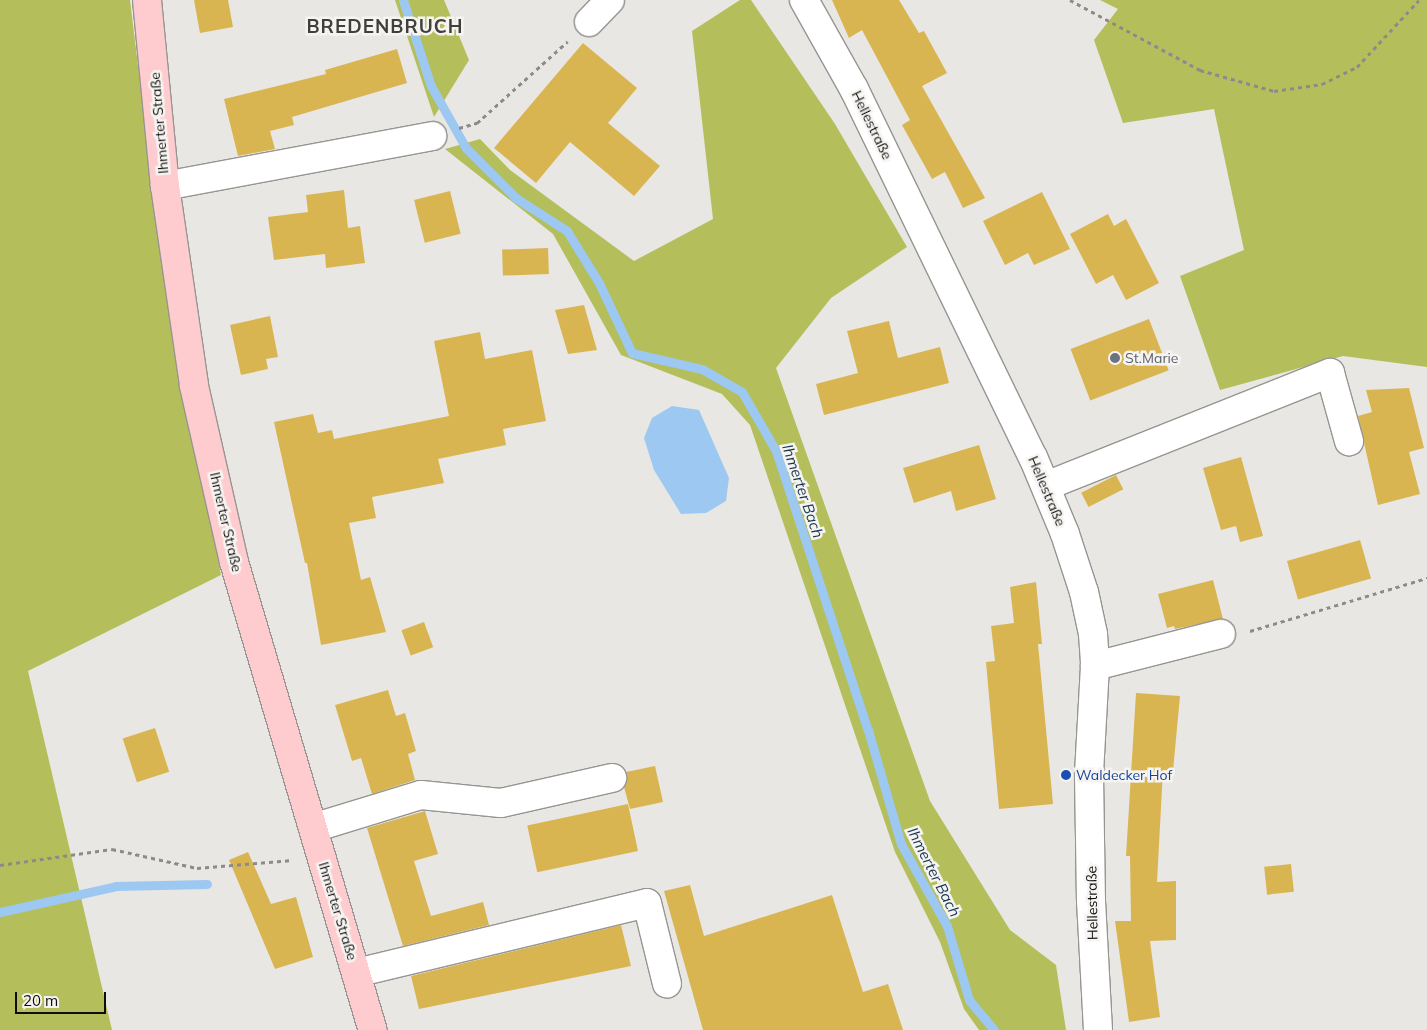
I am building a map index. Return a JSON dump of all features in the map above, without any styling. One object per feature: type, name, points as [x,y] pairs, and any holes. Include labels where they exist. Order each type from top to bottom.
[{"type":"main road","name":"Ihmerter Straße","points":[[147,0],[165,186],[194,386],[234,562],[373,1030]]},
{"type":"street","points":[[589,22],[610,0]]},
{"type":"street","name":"Hellestraße","points":[[804,0],[854,89],[1046,486],[1084,592],[1093,634],[1095,666],[1089,775],[1091,901],[1098,1030]]},
{"type":"street","points":[[165,186],[432,136]]},
{"type":"street","points":[[1046,486],[1330,373],[1349,441]]},
{"type":"street","points":[[1095,666],[1233,633]]},
{"type":"street","points":[[313,828],[421,795],[501,803],[612,778]]},
{"type":"street","points":[[356,973],[647,903],[667,984]]},
{"type":"path","points":[[1070,0],[1200,70],[1274,91],[1322,84],[1357,67],[1419,0]]},
{"type":"path","points":[[477,123],[589,22]]},
{"type":"path","points":[[1233,633],[1427,578]]},
{"type":"path","points":[[0,865],[112,849],[197,868],[322,857]]},
{"type":"green space","points":[[0,0],[130,0],[164,279],[221,575],[28,671],[112,1030],[0,1030]]},
{"type":"green space","points":[[395,0],[444,0],[469,60],[434,117]]},
{"type":"green space","points":[[740,0],[751,0],[835,124],[907,247],[831,298],[776,368],[930,801],[1010,930],[1056,965],[1066,1030],[979,1030],[964,1009],[940,942],[895,852],[750,425],[722,394],[621,355],[553,234],[445,149],[480,139],[510,170],[634,261],[713,219],[692,31]]},
{"type":"green space","points":[[1100,0],[1427,0],[1427,367],[1343,356],[1220,390],[1180,276],[1244,250],[1214,109],[1123,123],[1094,40],[1118,9]]},
{"type":"water","points":[[672,406],[699,410],[729,478],[726,501],[706,513],[681,514],[654,470],[644,438],[652,418]]},
{"type":"building","points":[[194,0],[228,0],[233,27],[200,33]]},
{"type":"building","points":[[832,0],[899,0],[919,33],[924,31],[947,73],[922,86],[985,198],[963,208],[945,172],[932,179],[902,125],[910,120],[862,30],[849,38]]},
{"type":"building","points":[[583,43],[637,88],[608,123],[660,166],[634,196],[570,142],[536,183],[494,148]]},
{"type":"building","points":[[397,49],[407,83],[292,117],[294,125],[270,131],[275,149],[238,156],[224,99],[326,74],[325,70]]},
{"type":"building","points":[[344,190],[348,228],[360,226],[365,263],[326,268],[325,254],[274,260],[268,217],[308,212],[306,195]]},
{"type":"building","points":[[450,191],[461,234],[425,243],[414,200]]},
{"type":"building","points":[[1042,192],[1070,249],[1034,265],[1028,253],[1005,265],[983,221]]},
{"type":"building","points":[[1108,214],[1114,226],[1126,219],[1159,283],[1126,300],[1113,275],[1096,284],[1070,234]]},
{"type":"building","points":[[548,248],[549,274],[503,276],[502,250]]},
{"type":"building","points":[[584,305],[597,350],[568,354],[555,310]]},
{"type":"building","points":[[270,316],[278,357],[266,359],[268,369],[241,375],[230,325]]},
{"type":"building","points":[[1149,319],[1169,370],[1090,400],[1071,349]]},
{"type":"building","points":[[889,321],[898,358],[940,347],[949,383],[824,415],[816,384],[858,373],[847,331]]},
{"type":"building","points":[[480,332],[485,359],[532,350],[546,421],[503,429],[506,445],[438,459],[444,483],[372,497],[376,518],[349,523],[361,580],[370,577],[386,632],[321,645],[307,563],[305,563],[274,422],[313,414],[318,433],[332,430],[334,439],[449,416],[434,341]]},
{"type":"building","points":[[1409,388],[1424,448],[1409,452],[1420,494],[1378,505],[1358,416],[1372,412],[1366,390]]},
{"type":"building","points":[[979,445],[996,499],[956,511],[951,491],[914,503],[903,468]]},
{"type":"building","points":[[1241,457],[1263,536],[1240,542],[1236,526],[1221,530],[1203,468]]},
{"type":"building","points":[[1116,475],[1123,489],[1089,507],[1081,493]]},
{"type":"building","points":[[1360,540],[1371,578],[1298,599],[1287,561]]},
{"type":"building","points":[[1213,580],[1223,619],[1175,629],[1174,626],[1167,628],[1158,594]]},
{"type":"building","points":[[1036,582],[1042,644],[1038,644],[1053,804],[999,809],[986,662],[995,661],[991,626],[1014,623],[1010,587]]},
{"type":"building","points":[[424,622],[433,647],[411,656],[401,630]]},
{"type":"building","points":[[388,690],[396,716],[405,713],[416,751],[408,754],[415,780],[372,794],[361,758],[352,761],[335,705]]},
{"type":"building","points":[[1136,693],[1180,696],[1173,771],[1163,770],[1157,882],[1176,881],[1176,940],[1150,941],[1160,1017],[1129,1022],[1115,921],[1131,921],[1130,856],[1126,856]]},
{"type":"building","points":[[155,728],[169,772],[137,782],[123,739]]},
{"type":"building","points":[[655,766],[663,802],[630,809],[624,787],[626,772]]},
{"type":"building","points":[[628,804],[638,851],[537,872],[527,825]]},
{"type":"building","points":[[425,811],[438,854],[414,861],[431,916],[483,902],[489,925],[403,946],[367,828]]},
{"type":"building","points":[[248,852],[271,904],[296,897],[313,957],[275,969],[229,860]]},
{"type":"building","points":[[1291,864],[1294,892],[1267,895],[1264,867]]},
{"type":"building","points":[[690,885],[704,936],[832,895],[863,992],[888,984],[903,1030],[703,1030],[664,891]]},
{"type":"building","points":[[621,925],[631,966],[419,1009],[411,976]]},
{"type":"waterway","name":"Ihmerter Bach","points":[[403,0],[431,86],[466,148],[516,198],[567,231],[599,283],[632,353],[702,369],[742,392],[776,451],[868,730],[901,844],[947,926],[969,1000],[994,1030]]},
{"type":"waterway","points":[[0,912],[116,886],[207,884]]},
{"type":"place","name":"St.Marie","points":[[1115,358]]},
{"type":"place","name":"Waldecker Hof","points":[[1066,775]]},
{"type":"district","name":"BREDENBRUCH","points":[[385,27]]}]
